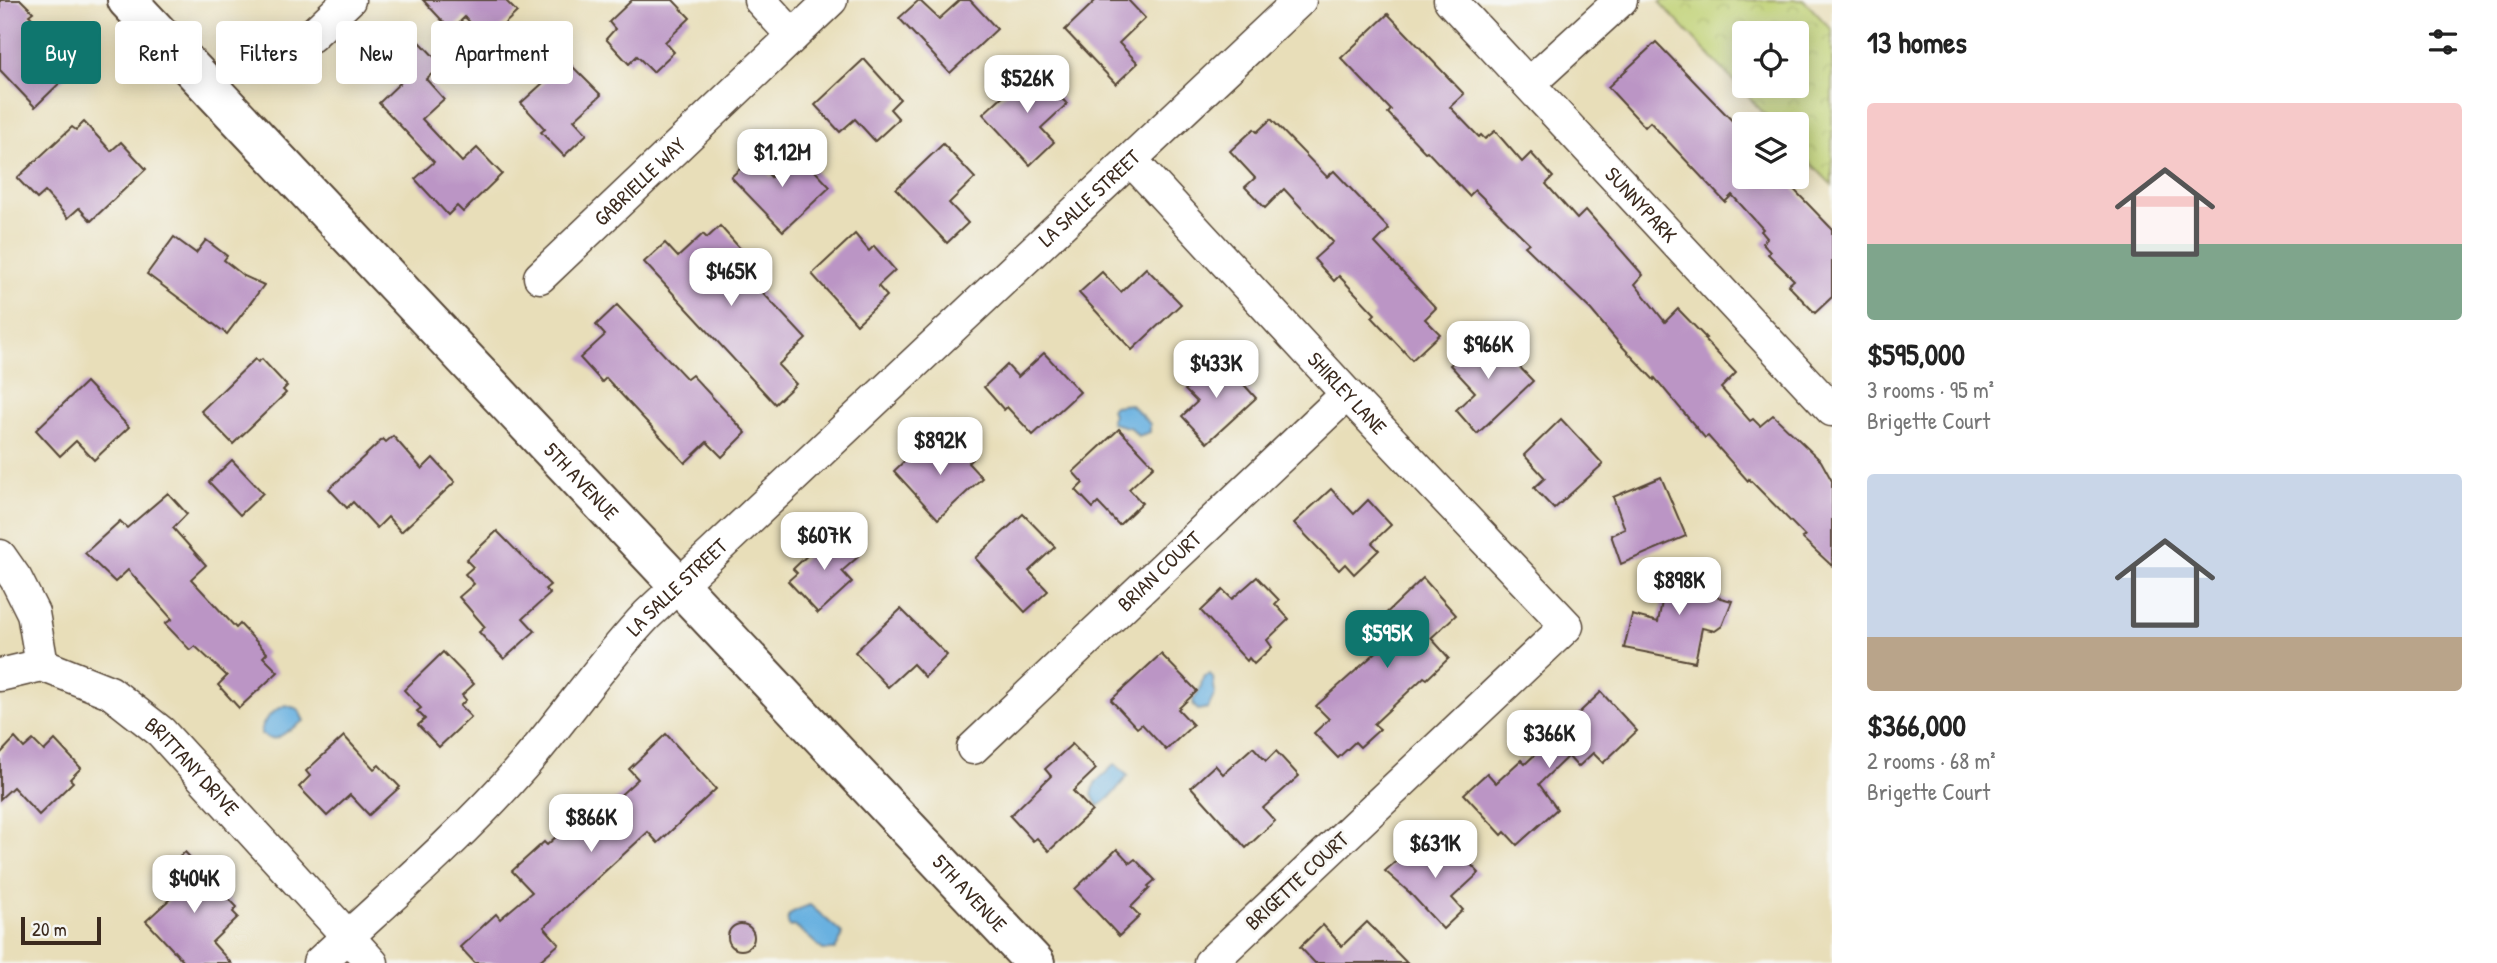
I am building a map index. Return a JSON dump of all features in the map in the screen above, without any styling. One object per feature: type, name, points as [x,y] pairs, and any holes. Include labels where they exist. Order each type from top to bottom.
[{"type":"main road","name":"5TH AVENUE","points":[[127,0],[1035,963]]},
{"type":"street","points":[[322,26],[349,0]]},
{"type":"street","points":[[760,0],[793,36]]},
{"type":"street","name":"GABRIELLE WAY","points":[[540,277],[831,0]]},
{"type":"street","name":"LA SALLE STREET","points":[[319,963],[469,825],[523,767],[604,664],[642,621],[1300,0]]},
{"type":"street","name":"SUNNYPARK","points":[[1450,0],[1832,410]]},
{"type":"street","points":[[1529,85],[1620,0]]},
{"type":"street","name":"SHIRLEY LANE","points":[[1131,160],[1566,626]]},
{"type":"street","name":"BRIAN COURT","points":[[974,748],[1347,394]]},
{"type":"street","points":[[0,556],[16,579],[33,613],[42,665],[0,675]]},
{"type":"street","name":"BRIGETTE COURT","points":[[1210,963],[1566,626]]},
{"type":"street","name":"BRITTANY DRIVE","points":[[42,665],[110,692],[162,732],[372,963]]},
{"type":"green space","points":[[1663,0],[1804,0],[1832,30],[1832,185],[1809,161],[1809,112],[1763,112],[1750,98],[1809,98],[1809,21],[1732,21],[1732,79],[1660,3]]},
{"type":"water","points":[[1130,404],[1150,424],[1150,432],[1138,436],[1131,428],[1112,423],[1111,409],[1114,406]]},
{"type":"water","points":[[1210,674],[1215,693],[1208,708],[1198,710],[1193,700],[1200,690],[1203,677]]},
{"type":"water","points":[[286,705],[298,709],[304,721],[277,738],[270,739],[261,734],[263,724],[269,716]]},
{"type":"water","points":[[1115,764],[1128,776],[1111,796],[1098,806],[1092,795],[1095,783]]},
{"type":"water","points":[[810,905],[842,933],[835,950],[823,950],[794,926],[790,927],[789,915]]},
{"type":"building","points":[[0,0],[21,0],[33,12],[29,15],[35,21],[21,21],[21,84],[59,84],[35,107],[0,70]]},
{"type":"building","points":[[423,0],[505,0],[517,12],[508,21],[469,21],[465,17],[461,21],[443,21]]},
{"type":"building","points":[[632,0],[673,0],[690,18],[665,42],[674,52],[653,72],[637,56],[629,64],[606,39],[615,29],[609,22]]},
{"type":"building","points":[[919,0],[939,19],[960,0],[970,0],[997,29],[950,73],[899,18]]},
{"type":"building","points":[[1096,0],[1128,0],[1145,18],[1119,43],[1138,63],[1116,84],[1065,30]]},
{"type":"building","points":[[1388,14],[1464,94],[1450,107],[1479,137],[1481,135],[1485,139],[1495,131],[1522,162],[1531,153],[1553,177],[1546,184],[1577,219],[1586,210],[1643,275],[1635,284],[1665,322],[1678,309],[1706,338],[1704,339],[1736,373],[1721,388],[1750,421],[1753,419],[1760,426],[1773,415],[1821,461],[1832,481],[1832,566],[1802,538],[1805,536],[1749,479],[1748,481],[1708,436],[1705,438],[1655,378],[1654,380],[1591,310],[1525,246],[1529,243],[1475,190],[1469,196],[1388,113],[1391,110],[1341,58]]},
{"type":"building","points":[[420,42],[431,54],[431,75],[426,79],[444,99],[422,119],[462,162],[477,148],[502,174],[463,212],[457,206],[448,215],[415,179],[434,162],[379,103],[399,84],[417,84],[417,45]]},
{"type":"building","points":[[1656,42],[1732,121],[1732,189],[1794,189],[1832,229],[1832,297],[1815,313],[1788,285],[1794,280],[1768,254],[1770,252],[1762,243],[1767,238],[1761,231],[1763,229],[1732,195],[1725,202],[1650,122],[1645,127],[1608,87]]},
{"type":"building","points":[[864,59],[900,99],[890,109],[899,119],[875,141],[855,119],[840,132],[815,105]]},
{"type":"building","points":[[573,67],[601,95],[574,120],[587,134],[564,156],[541,132],[545,129],[521,103],[542,84],[573,84]]},
{"type":"building","points":[[1033,68],[1067,104],[1041,128],[1054,142],[1030,165],[983,114]]},
{"type":"building","points":[[1271,119],[1327,177],[1334,171],[1389,229],[1375,243],[1436,308],[1425,319],[1440,334],[1412,360],[1372,317],[1375,314],[1339,276],[1334,281],[1314,259],[1333,242],[1284,189],[1265,208],[1245,187],[1255,178],[1230,151],[1254,129],[1257,132]]},
{"type":"building","points":[[84,122],[111,151],[121,142],[146,169],[91,221],[79,208],[68,218],[45,192],[37,199],[17,178],[72,127],[76,130]]},
{"type":"building","points":[[943,144],[975,178],[949,203],[968,223],[947,243],[896,189]]},
{"type":"building","points":[[797,152],[830,187],[783,231],[731,177],[753,157],[771,177]]},
{"type":"building","points":[[720,226],[746,255],[736,264],[806,339],[778,365],[796,384],[775,404],[644,262],[665,243],[678,257],[703,234],[707,238]]},
{"type":"building","points":[[855,234],[869,251],[874,246],[895,270],[878,286],[887,296],[857,324],[812,274]]},
{"type":"building","points":[[174,237],[196,253],[206,240],[227,256],[224,260],[244,276],[264,285],[227,334],[147,274]]},
{"type":"building","points":[[1146,268],[1181,304],[1132,350],[1079,293],[1102,272],[1121,292]]},
{"type":"building","points":[[617,305],[687,379],[692,375],[746,433],[722,457],[707,442],[685,463],[606,378],[602,382],[580,358],[605,335],[596,325]]},
{"type":"building","points":[[1486,332],[1533,381],[1477,434],[1456,410],[1475,392],[1450,365]]},
{"type":"building","points":[[1044,353],[1080,392],[1033,435],[1007,407],[1004,410],[984,387],[1007,365],[1018,377]]},
{"type":"building","points":[[1220,358],[1256,398],[1207,443],[1182,416],[1197,402],[1185,390]]},
{"type":"building","points":[[255,359],[258,362],[262,359],[287,386],[283,390],[286,393],[233,444],[201,411]]},
{"type":"building","points":[[86,382],[129,427],[94,460],[76,441],[60,456],[36,430]]},
{"type":"building","points":[[1561,419],[1603,464],[1554,509],[1534,488],[1545,478],[1524,455]]},
{"type":"building","points":[[1119,429],[1154,466],[1129,489],[1142,503],[1119,525],[1098,503],[1093,508],[1076,490],[1083,483],[1073,472]]},
{"type":"building","points":[[393,436],[422,469],[433,458],[455,482],[401,532],[388,517],[377,528],[353,502],[347,508],[329,489],[383,439],[386,442]]},
{"type":"building","points":[[952,437],[972,459],[968,463],[982,478],[938,519],[894,471],[915,451],[924,460]]},
{"type":"building","points":[[232,460],[263,493],[240,515],[209,482]]},
{"type":"building","points":[[1661,477],[1686,536],[1621,564],[1611,535],[1625,529],[1613,497]]},
{"type":"building","points":[[1331,489],[1354,514],[1368,500],[1391,525],[1372,543],[1379,550],[1354,574],[1345,564],[1339,570],[1294,523]]},
{"type":"building","points":[[168,493],[187,514],[173,528],[206,565],[191,579],[236,628],[240,624],[267,653],[263,657],[278,672],[239,708],[218,685],[227,676],[195,646],[190,650],[165,624],[172,619],[128,570],[115,582],[85,553],[120,521],[127,528]]},
{"type":"building","points":[[1023,514],[1055,547],[1029,571],[1048,591],[1025,612],[975,558]]},
{"type":"building","points":[[497,531],[550,585],[545,589],[550,594],[523,618],[535,631],[504,659],[479,632],[485,627],[459,597],[474,584],[465,574],[473,567],[466,560]]},
{"type":"building","points":[[833,531],[858,557],[842,571],[852,582],[818,613],[788,581],[797,573],[793,569]]},
{"type":"building","points":[[1670,562],[1708,573],[1705,594],[1732,601],[1722,626],[1715,631],[1702,628],[1695,662],[1624,648],[1632,615],[1658,622]]},
{"type":"building","points":[[1257,577],[1279,600],[1275,604],[1289,619],[1267,640],[1272,647],[1254,664],[1249,658],[1247,661],[1201,611],[1223,590],[1232,599]]},
{"type":"building","points":[[1423,578],[1456,615],[1431,638],[1449,658],[1427,679],[1424,677],[1374,724],[1380,729],[1360,747],[1355,742],[1338,758],[1314,733],[1329,719],[1316,706],[1390,640],[1375,624]]},
{"type":"building","points":[[901,609],[947,655],[925,677],[913,664],[888,687],[855,652]]},
{"type":"building","points":[[443,652],[474,684],[462,695],[466,700],[460,706],[471,717],[439,747],[418,725],[425,719],[417,711],[421,708],[404,690]]},
{"type":"building","points":[[1161,654],[1197,691],[1178,709],[1193,725],[1166,750],[1142,724],[1137,728],[1111,700]]},
{"type":"building","points":[[1601,692],[1637,731],[1603,763],[1593,753],[1578,767],[1568,756],[1539,784],[1557,809],[1517,845],[1505,832],[1502,835],[1464,794],[1487,773],[1496,783],[1521,760],[1525,764]]},
{"type":"building","points":[[666,734],[716,789],[658,843],[648,832],[544,927],[559,944],[537,963],[475,963],[460,947],[496,914],[500,919],[532,892],[512,871],[544,842],[547,845],[584,811],[593,820],[638,779],[629,769]]},
{"type":"building","points":[[344,736],[374,769],[379,765],[400,787],[369,815],[350,795],[327,816],[299,787],[310,776],[306,771]]},
{"type":"building","points":[[15,738],[24,748],[33,740],[44,751],[55,740],[81,768],[70,779],[73,782],[39,815],[13,787],[0,799],[0,754]]},
{"type":"building","points":[[1072,744],[1096,769],[1073,791],[1092,811],[1049,851],[1037,838],[1033,841],[1010,816],[1051,776],[1045,769]]},
{"type":"building","points":[[1253,747],[1266,761],[1276,751],[1299,776],[1263,808],[1275,821],[1246,848],[1191,787],[1215,765],[1223,774]]},
{"type":"building","points":[[1447,839],[1479,873],[1452,898],[1463,910],[1443,929],[1410,893],[1385,871],[1410,849],[1422,862]]},
{"type":"building","points":[[1117,849],[1130,863],[1135,859],[1155,880],[1131,907],[1140,916],[1119,936],[1075,889]]},
{"type":"building","points":[[185,852],[237,907],[233,912],[238,917],[212,942],[231,963],[185,963],[146,921],[183,887],[166,869]]},
{"type":"building","points":[[1367,922],[1407,963],[1315,963],[1300,947],[1323,925],[1342,946]]},
{"type":"building","points":[[741,924],[750,928],[754,937],[750,946],[741,950],[732,946],[728,937],[732,928]]}]
